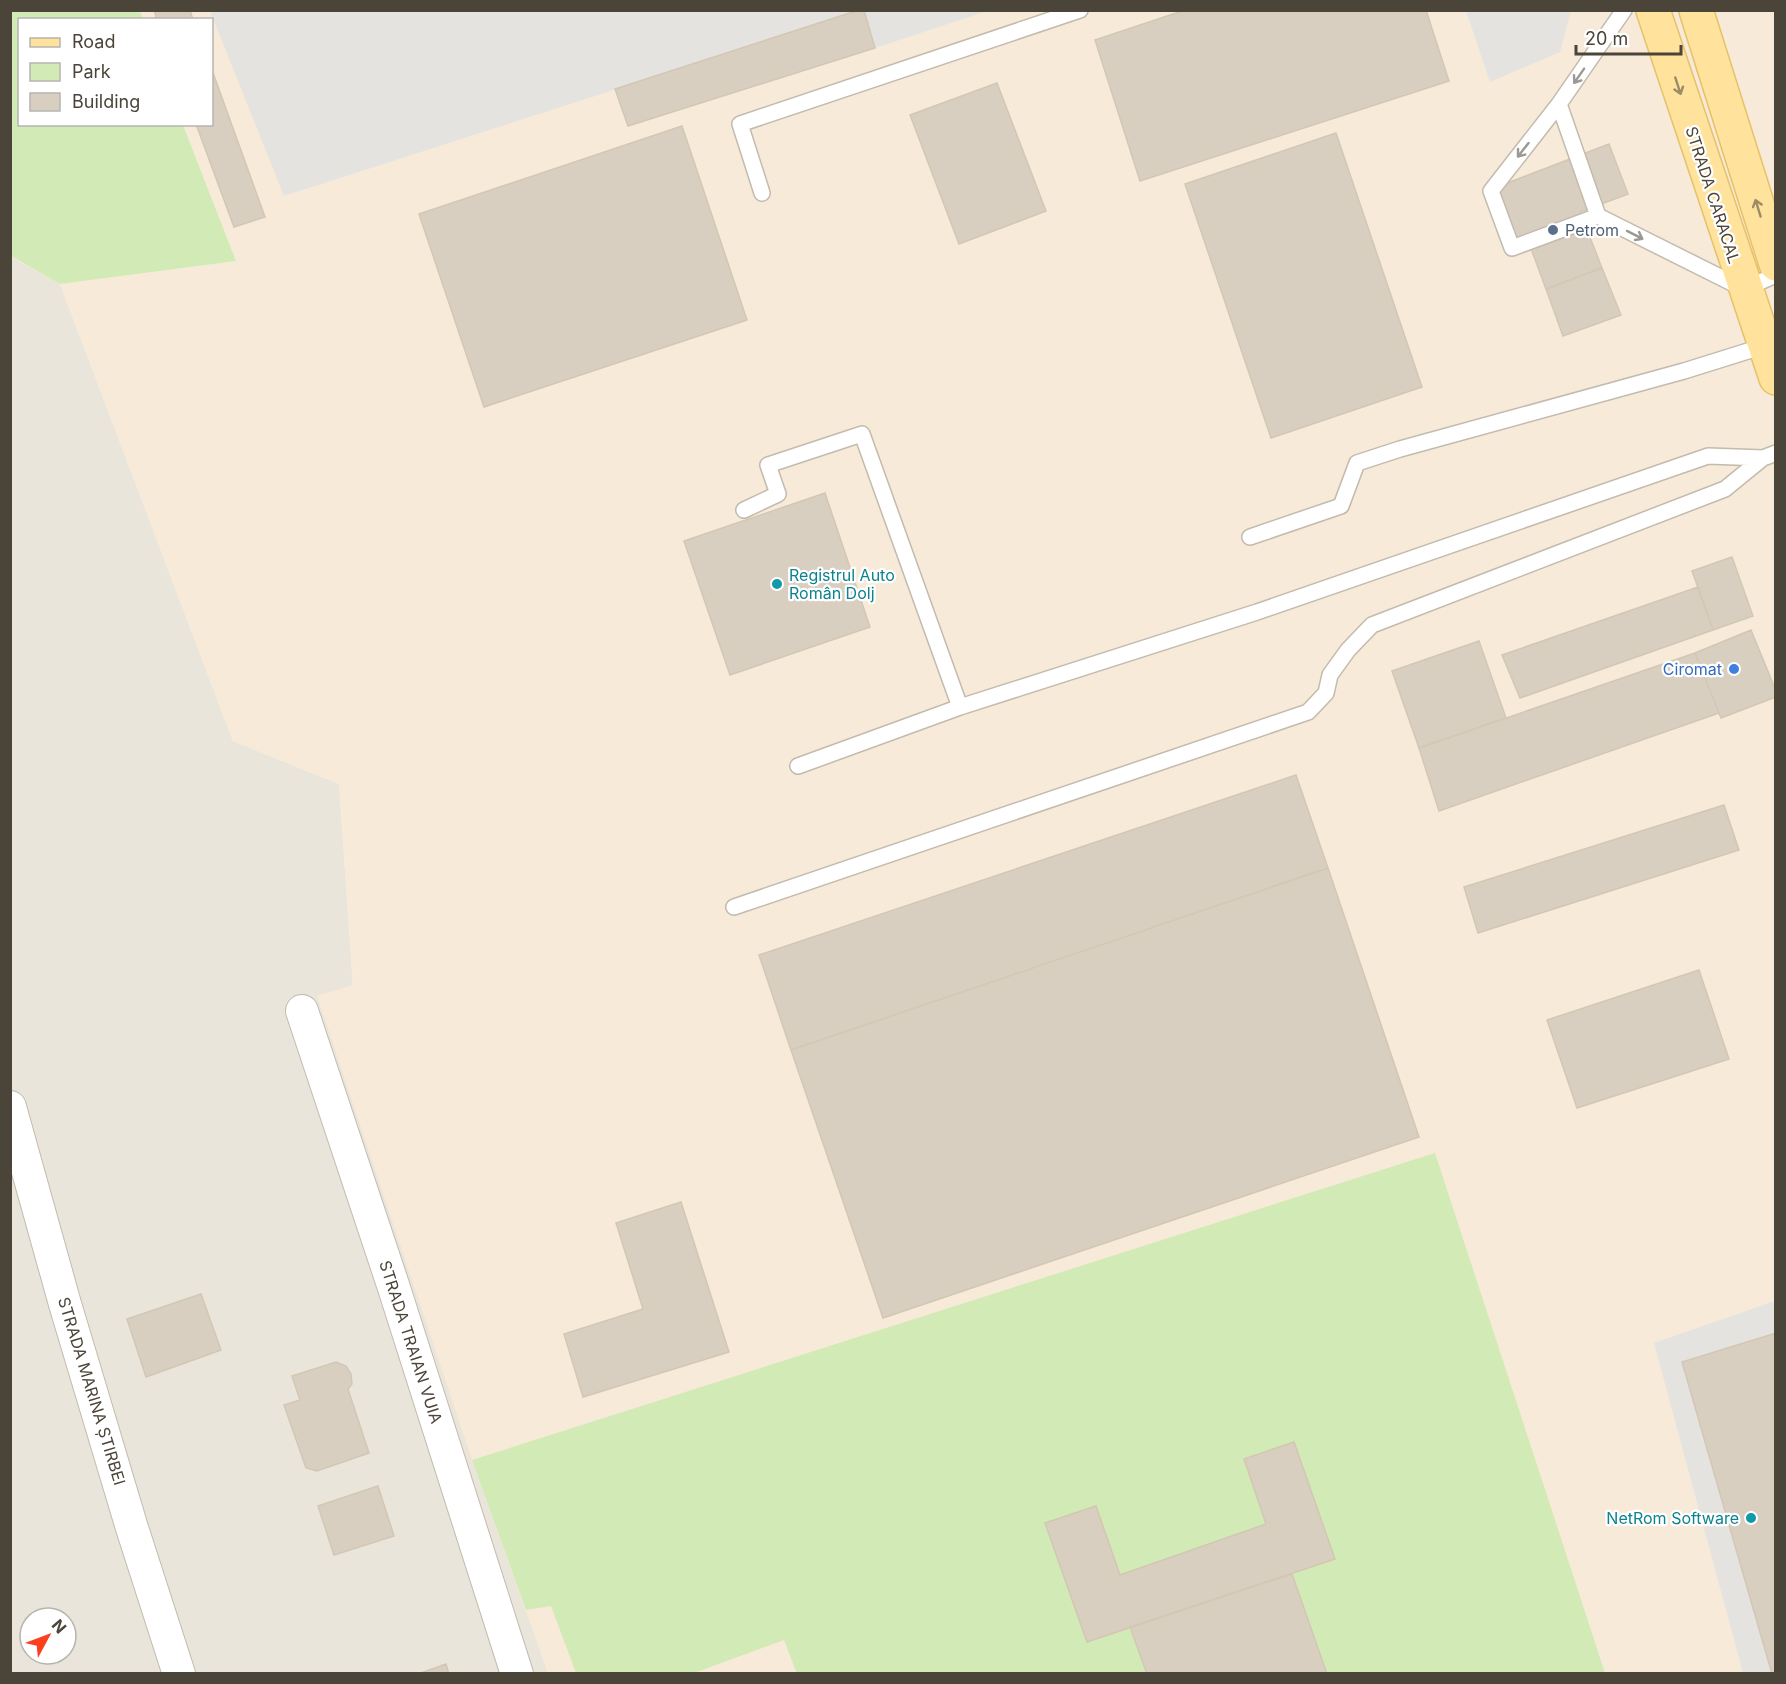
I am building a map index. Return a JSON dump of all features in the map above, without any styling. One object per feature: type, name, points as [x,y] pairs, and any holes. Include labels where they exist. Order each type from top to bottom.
[{"type":"main road","name":"STRADA CARACAL","points":[[1653,10],[1744,290],[1776,378]]},
{"type":"main road","points":[[1696,10],[1776,264]]},
{"type":"street","name":"STRADA TRAIAN VUIA","points":[[302,1011],[394,1288],[517,1674]]},
{"type":"street","name":"STRADA MARINA ȘTIRBEI","points":[[10,1107],[132,1528],[179,1674]]},
{"type":"lane","points":[[762,193],[740,124],[1080,10]]},
{"type":"lane","points":[[1598,216],[1512,248],[1491,192],[1559,104],[1624,10]]},
{"type":"lane","points":[[1559,104],[1598,216],[1744,290],[1776,275]]},
{"type":"lane","points":[[1250,537],[1341,506],[1357,463],[1400,449],[1684,371],[1764,346]]},
{"type":"lane","points":[[744,510],[778,494],[768,465],[862,434],[960,707]]},
{"type":"lane","points":[[798,766],[960,707],[1257,612],[1708,456],[1769,455]]},
{"type":"lane","points":[[734,907],[1308,712],[1326,693],[1330,675],[1342,658],[1372,625],[1725,489],[1769,455]]},
{"type":"shaded area","points":[[864,10],[987,11],[875,48]]},
{"type":"shaded area","points":[[1466,10],[1571,11],[1560,52],[1490,82]]},
{"type":"shaded area","points":[[140,11],[1775,11],[1775,1673],[548,1673],[472,1460],[317,996],[353,985],[339,784],[233,741],[60,284],[236,261],[183,126],[213,126],[213,18],[143,18]]},
{"type":"shaded area","points":[[210,11],[859,11],[284,196]]},
{"type":"shaded area","points":[[10,256],[60,284],[233,741],[339,784],[353,986],[318,996],[548,1673],[11,1673]]},
{"type":"shaded area","points":[[1775,1301],[1775,1333],[1682,1362],[1772,1673],[1743,1673],[1654,1343]]},
{"type":"green space","points":[[11,10],[140,11],[143,18],[18,18],[18,126],[183,126],[236,261],[60,284],[11,256]]},
{"type":"green space","points":[[1435,1153],[1605,1673],[797,1674],[784,1640],[694,1673],[576,1673],[551,1606],[526,1610],[472,1460]]},
{"type":"building","points":[[154,10],[190,10],[192,18],[156,18]]},
{"type":"building","points":[[864,10],[875,48],[628,126],[615,89]]},
{"type":"building","points":[[1185,10],[1426,10],[1449,81],[1140,181],[1095,40]]},
{"type":"building","points":[[213,73],[265,217],[234,227],[197,126],[213,126]]},
{"type":"building","points":[[997,83],[1046,211],[959,244],[910,115]]},
{"type":"building","points":[[682,126],[747,320],[484,407],[419,214]]},
{"type":"building","points":[[1336,133],[1422,387],[1271,438],[1185,184]]},
{"type":"building","points":[[1609,144],[1628,194],[1580,212],[1602,268],[1546,289],[1526,235],[1516,239],[1497,187]]},
{"type":"building","points":[[1602,268],[1621,315],[1563,336],[1546,289]]},
{"type":"building","name":"Registrul Auto Român Dolj","points":[[825,493],[870,627],[730,675],[684,541]]},
{"type":"building","points":[[1732,557],[1753,616],[1713,630],[1692,571]]},
{"type":"building","points":[[1698,587],[1713,630],[1520,698],[1502,655]]},
{"type":"building","points":[[1751,630],[1776,691],[1776,697],[1721,718],[1695,653]]},
{"type":"building","points":[[1479,641],[1506,718],[1419,748],[1392,671]]},
{"type":"building","points":[[1695,653],[1719,713],[1439,811],[1419,748]]},
{"type":"building","points":[[1296,775],[1328,868],[791,1050],[759,955]]},
{"type":"building","points":[[1724,805],[1739,850],[1478,933],[1464,887]]},
{"type":"building","points":[[1328,868],[1419,1137],[883,1318],[791,1050]]},
{"type":"building","points":[[1699,970],[1729,1059],[1577,1108],[1547,1020]]},
{"type":"building","points":[[681,1202],[729,1352],[583,1397],[564,1334],[643,1309],[616,1223]]},
{"type":"building","points":[[201,1294],[221,1350],[146,1377],[127,1319]]},
{"type":"building","name":"NetRom Software","points":[[1776,1333],[1776,1674],[1772,1674],[1682,1362]]},
{"type":"building","points":[[336,1362],[346,1366],[351,1374],[352,1384],[348,1389],[369,1453],[317,1471],[306,1468],[284,1405],[300,1400],[292,1376]]},
{"type":"building","points":[[1294,1442],[1335,1559],[1087,1642],[1045,1523],[1096,1506],[1120,1575],[1266,1524],[1244,1459]]},
{"type":"building","points":[[378,1486],[394,1536],[334,1555],[318,1506]]},
{"type":"building","points":[[1292,1574],[1327,1674],[1147,1674],[1130,1627]]},
{"type":"building","points":[[446,1664],[449,1674],[418,1674]]},
{"type":"place","name":"Petrom","points":[[1553,230]]},
{"type":"place","name":"Registrul Auto Român Dolj","points":[[777,584]]},
{"type":"place","name":"Ciromat","points":[[1734,669]]},
{"type":"place","name":"NetRom Software","points":[[1751,1518]]}]
